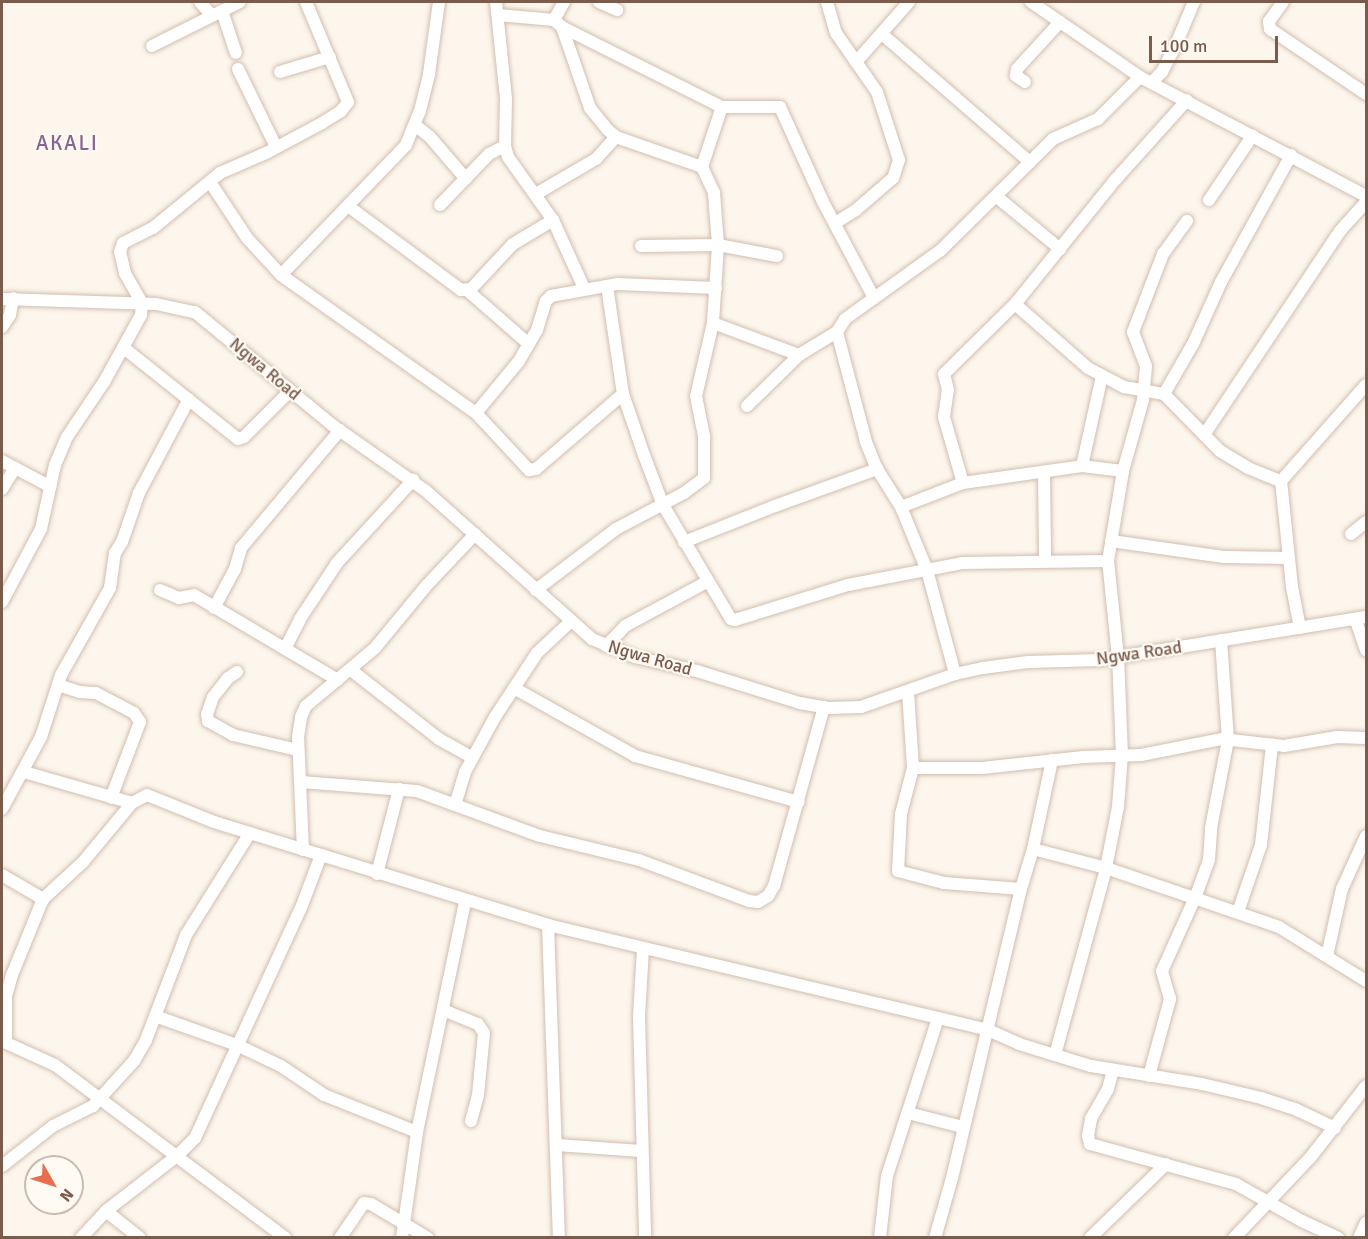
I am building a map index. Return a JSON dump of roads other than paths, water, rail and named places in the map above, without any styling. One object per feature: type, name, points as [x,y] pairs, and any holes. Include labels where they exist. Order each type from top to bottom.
[{"type":"street","points":[[200,2],[217,13],[236,53]]},
{"type":"street","points":[[152,46],[240,2]]},
{"type":"street","points":[[2,602],[41,528],[55,465],[72,427],[104,382],[138,322],[142,303],[125,273],[121,247],[126,240],[139,237],[170,216],[231,167],[276,147],[341,111],[348,102],[306,2]]},
{"type":"street","points":[[281,275],[398,156],[415,125],[429,74],[439,2]]},
{"type":"street","points":[[496,2],[506,99],[505,146],[512,166],[536,194],[553,220],[584,288]]},
{"type":"street","points":[[564,2],[558,23],[590,108],[616,137],[702,167]]},
{"type":"street","points":[[598,2],[617,10]]},
{"type":"street","points":[[827,2],[836,33],[877,92],[896,142],[898,169],[893,178],[835,223]]},
{"type":"street","points":[[856,62],[909,2]]},
{"type":"street","points":[[1031,2],[1146,79],[1366,196]]},
{"type":"street","points":[[747,406],[799,355],[837,332],[845,319],[941,250],[1053,139],[1098,119],[1146,79],[1162,72],[1178,42],[1194,2]]},
{"type":"street","points":[[1283,2],[1269,21],[1270,29],[1366,94]]},
{"type":"street","points":[[498,15],[558,23],[722,107],[780,108],[874,298]]},
{"type":"street","points":[[1025,82],[1016,76],[1017,69],[1060,22]]},
{"type":"street","points":[[882,34],[1030,162]]},
{"type":"street","points":[[280,72],[330,57]]},
{"type":"street","points":[[238,69],[276,147]]},
{"type":"street","points":[[963,483],[944,417],[948,390],[944,374],[1015,304],[1116,180],[1187,100]]},
{"type":"street","points":[[536,590],[616,529],[702,482],[706,473],[704,436],[696,396],[712,323],[718,245],[714,193],[702,167],[722,107]]},
{"type":"street","points":[[415,125],[430,137],[466,179]]},
{"type":"street","points":[[1209,200],[1253,135]]},
{"type":"street","points":[[536,194],[596,159],[616,137]]},
{"type":"street","points":[[440,205],[489,154],[505,146]]},
{"type":"street","points":[[1164,394],[1193,344],[1221,282],[1291,155]]},
{"type":"street","points":[[210,182],[247,238],[281,275],[476,413],[529,470],[536,469],[623,394]]},
{"type":"street","points":[[997,196],[1060,249]]},
{"type":"street","points":[[1204,435],[1329,247],[1366,202]]},
{"type":"street","points":[[348,206],[462,290],[467,290],[529,344]]},
{"type":"street","points":[[467,290],[513,244],[553,220]]},
{"type":"street","points":[[1055,1055],[1106,868],[1116,817],[1122,755],[1118,657],[1108,561],[1123,471],[1140,413],[1146,366],[1134,338],[1136,319],[1162,254],[1187,222]]},
{"type":"street","points":[[641,246],[718,245],[777,256]]},
{"type":"street","points":[[476,413],[519,361],[537,330],[546,301],[551,297],[584,288],[607,286],[716,288]]},
{"type":"street","points":[[607,286],[623,394],[663,505],[726,615],[735,620],[848,585],[962,563],[1045,560],[1108,561]]},
{"type":"street","points":[[2,327],[11,310],[7,298]]},
{"type":"street","name":"Ngwa Road","points":[[7,298],[142,303],[176,306],[195,312],[340,430],[413,480],[592,639],[634,657],[697,671],[800,703],[824,707],[861,707],[955,674],[1028,662],[1118,657],[1361,619]]},
{"type":"street","points":[[1015,304],[1071,354],[1101,376],[1124,387],[1142,392],[1164,394],[1204,435],[1233,460],[1281,481]]},
{"type":"street","points":[[712,323],[799,355]]},
{"type":"street","points":[[837,332],[866,442],[877,470],[901,507],[927,570],[955,674]]},
{"type":"street","points":[[124,348],[240,439],[290,391]]},
{"type":"street","points":[[1082,466],[1101,376]]},
{"type":"street","points":[[1300,628],[1289,558],[1281,481],[1366,385]]},
{"type":"street","points":[[2,809],[41,737],[58,685],[110,588],[115,553],[122,542],[139,493],[189,399]]},
{"type":"street","points":[[214,608],[233,573],[242,548],[340,430]]},
{"type":"street","points":[[2,461],[51,488]]},
{"type":"street","points":[[901,507],[963,483],[1082,466],[1123,471]]},
{"type":"street","points":[[2,489],[15,468]]},
{"type":"street","points":[[684,542],[877,470]]},
{"type":"street","points":[[1044,472],[1045,560]]},
{"type":"street","points":[[285,649],[300,619],[337,563],[413,480]]},
{"type":"street","points":[[1351,534],[1366,522]]},
{"type":"street","points":[[303,850],[298,726],[306,706],[375,648],[427,585],[475,534]]},
{"type":"street","points":[[1112,541],[1224,557],[1289,558]]},
{"type":"street","points":[[606,646],[625,626],[704,585],[706,581]]},
{"type":"street","points":[[160,590],[179,598],[194,596],[338,680]]},
{"type":"street","points":[[1361,619],[1366,650]]},
{"type":"street","points":[[455,805],[460,784],[472,757],[514,688],[537,653],[571,621]]},
{"type":"street","points":[[1149,1076],[1170,999],[1162,971],[1195,898],[1209,860],[1211,828],[1228,740],[1221,640]]},
{"type":"street","points":[[351,670],[439,739],[472,757]]},
{"type":"street","points":[[237,672],[228,678],[213,698],[207,714],[208,721],[234,735],[298,750]]},
{"type":"street","points":[[58,685],[80,692],[96,693],[134,712],[140,722],[111,798]]},
{"type":"street","points":[[514,688],[635,756],[799,802]]},
{"type":"street","points":[[908,692],[913,768],[901,814],[898,870],[944,883],[1021,889]]},
{"type":"street","points":[[302,782],[417,791],[562,843],[639,860],[754,902],[766,899],[774,886],[824,707]]},
{"type":"street","points":[[913,768],[982,768],[1052,760],[1141,755],[1228,740],[1272,745],[1302,744],[1336,737],[1366,738]]},
{"type":"street","points":[[1238,912],[1261,845],[1272,745]]},
{"type":"street","points":[[935,1238],[1021,889],[1033,849],[1052,760]]},
{"type":"street","points":[[24,772],[132,803]]},
{"type":"street","points":[[377,874],[399,789]]},
{"type":"street","points":[[285,1238],[102,1098],[55,1065],[4,1041],[6,996],[12,975],[43,898],[83,862],[132,803],[147,795],[193,815],[465,902],[643,949],[988,1030],[1019,1044],[1113,1070],[1261,1098],[1297,1110],[1335,1128]]},
{"type":"street","points":[[2,1166],[44,1132],[88,1109],[102,1098],[134,1062],[155,1016],[186,935],[250,833]]},
{"type":"street","points":[[1327,956],[1342,889],[1366,836]]},
{"type":"street","points":[[1033,849],[1106,868],[1280,927],[1366,981]]},
{"type":"street","points":[[81,1238],[106,1211],[188,1146],[202,1125],[301,908],[321,855]]},
{"type":"street","points":[[2,875],[43,898]]},
{"type":"street","points":[[402,1238],[417,1132],[465,902]]},
{"type":"street","points":[[548,925],[559,1238]]},
{"type":"street","points":[[643,949],[639,1017],[645,1238]]},
{"type":"street","points":[[443,1010],[478,1024],[484,1033],[478,1095],[471,1121]]},
{"type":"street","points":[[155,1016],[237,1045],[281,1066],[324,1095],[417,1132]]},
{"type":"street","points":[[880,1238],[884,1190],[938,1018]]},
{"type":"street","points":[[1113,1070],[1108,1089],[1091,1119],[1088,1136],[1090,1144],[1236,1184],[1268,1203],[1338,1238]]},
{"type":"street","points":[[1234,1238],[1335,1128],[1366,1086]]},
{"type":"street","points":[[908,1113],[963,1127]]},
{"type":"street","points":[[556,1146],[642,1151]]},
{"type":"street","points":[[1090,1238],[1166,1164]]},
{"type":"street","points":[[340,1238],[364,1203],[371,1204],[428,1238]]},
{"type":"street","points":[[106,1211],[140,1238]]},
{"type":"street","points":[[1359,1238],[1366,1223]]},
{"type":"district","name":"AKALI","points":[[67,143]]}]
